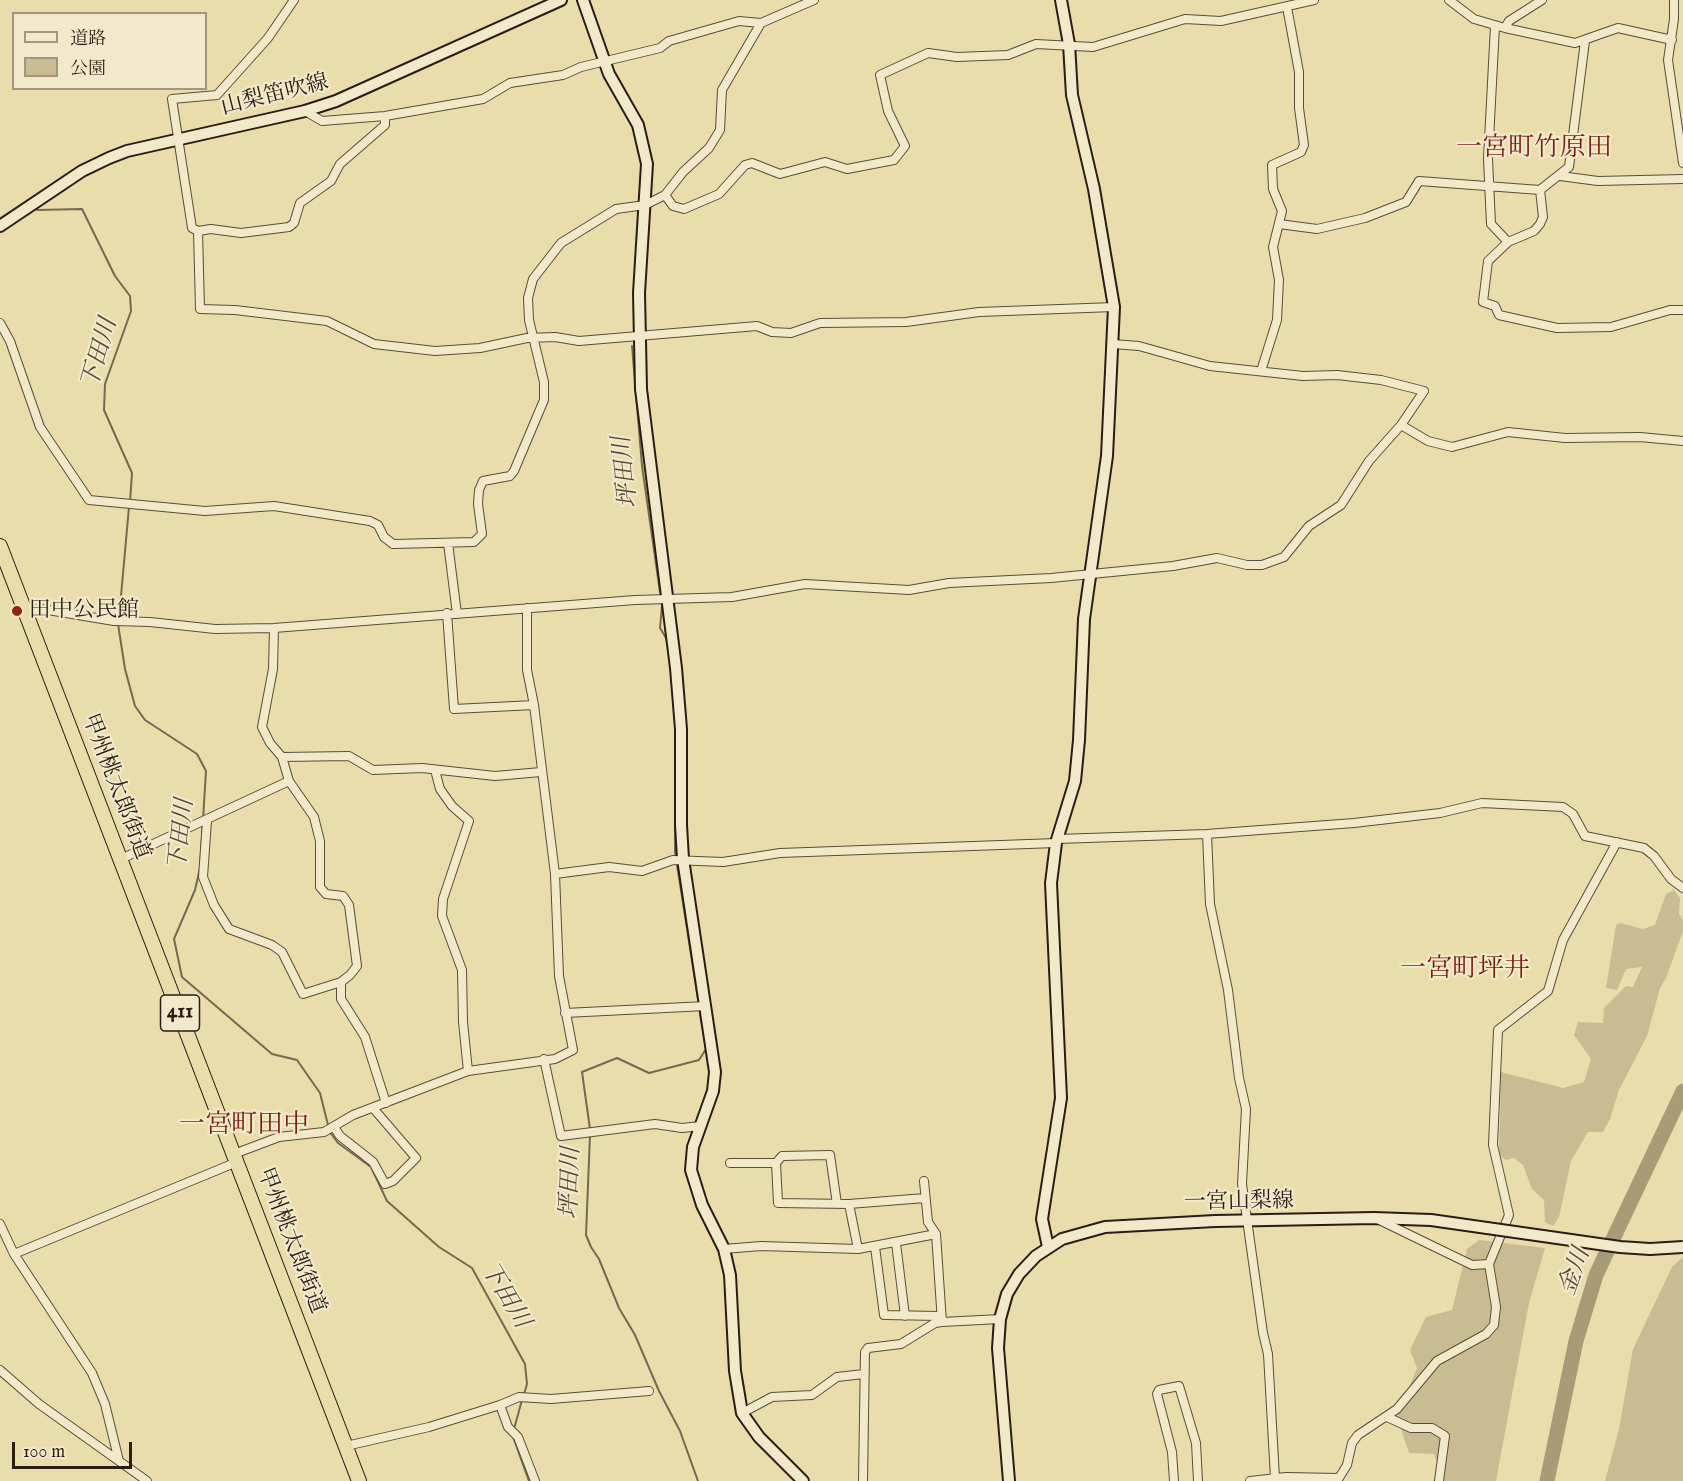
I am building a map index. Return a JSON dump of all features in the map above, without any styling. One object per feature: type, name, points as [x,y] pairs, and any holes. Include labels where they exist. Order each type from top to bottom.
[{"type":"highway","name":"甲州桃太郎街道","points":[[0,546],[359,1481]]},
{"type":"street","points":[[294,0],[268,38],[217,96],[172,99],[192,228],[198,231],[211,229],[241,233],[290,227],[294,224],[300,203],[331,181],[340,164],[385,125],[385,116]]},
{"type":"street","name":"山梨笛吹線","points":[[0,226],[95,164],[127,151],[305,111],[363,90],[561,0]]},
{"type":"street","points":[[583,0],[603,60],[633,112],[644,142],[647,164],[641,249],[640,335],[647,451],[681,729],[679,860],[706,1006],[715,1072],[713,1091],[693,1147],[691,1170],[702,1205],[724,1249],[730,1275],[735,1371],[742,1413],[759,1437],[803,1481]]},
{"type":"street","points":[[305,111],[322,121],[385,116],[483,99],[510,83],[562,75],[603,60],[660,48],[669,41],[739,21],[761,23],[814,0]]},
{"type":"street","points":[[1048,1247],[1042,1219],[1061,1098],[1051,883],[1056,841],[1075,781],[1089,574],[1107,456],[1114,307],[1094,189],[1072,95],[1069,44],[1061,0]]},
{"type":"street","points":[[664,195],[673,206],[684,209],[719,194],[745,165],[752,163],[780,174],[825,162],[847,169],[894,160],[905,146],[888,111],[880,75],[928,53],[957,57],[1008,55],[1036,44],[1093,47],[1185,19],[1221,21],[1314,0]]},
{"type":"street","points":[[1449,0],[1474,19],[1495,26],[1575,43],[1618,28],[1672,40]]},
{"type":"street","points":[[1505,28],[1509,21],[1542,0]]},
{"type":"street","points":[[1674,0],[1672,40],[1668,60],[1683,164]]},
{"type":"street","points":[[1261,371],[1277,320],[1279,280],[1273,247],[1282,211],[1273,189],[1272,165],[1301,152],[1304,145],[1299,108],[1299,72],[1287,7]]},
{"type":"street","points":[[0,323],[10,340],[40,427],[89,500],[206,511],[274,506],[370,521],[378,525],[384,537],[393,544],[474,542],[482,534],[479,490],[483,481],[510,476],[514,471],[544,400],[544,382],[529,320],[528,298],[533,279],[561,243],[616,209],[645,205],[664,195],[683,172],[709,148],[720,130],[722,90],[761,23]]},
{"type":"street","points":[[1495,26],[1488,159],[1491,224],[1508,242]]},
{"type":"street","points":[[1279,224],[1317,229],[1365,218],[1406,202],[1419,180],[1540,190],[1560,176],[1569,166],[1585,40]]},
{"type":"street","points":[[1560,176],[1598,181],[1683,179]]},
{"type":"street","points":[[1540,190],[1543,217],[1540,224],[1534,231],[1508,242],[1488,261],[1483,302],[1496,306],[1499,315],[1557,328],[1611,327],[1670,310],[1683,310]]},
{"type":"street","points":[[198,231],[200,309],[235,310],[327,321],[374,344],[412,350],[480,348],[534,338],[579,341],[758,326],[772,332],[791,333],[820,323],[906,322],[979,312],[1114,307]]},
{"type":"street","points":[[25,610],[42,609],[118,622],[150,622],[215,629],[274,628],[447,613],[732,597],[805,584],[909,590],[949,583],[1173,566],[1211,558],[1254,566],[1278,560],[1292,549],[1309,526],[1341,505],[1369,461],[1401,425],[1424,391],[1381,380],[1210,366],[1139,346],[1113,344]]},
{"type":"street","points":[[1401,425],[1428,441],[1452,447],[1508,432],[1565,438],[1640,437],[1683,441]]},
{"type":"street","points":[[448,543],[457,614]]},
{"type":"street","points":[[15,1254],[279,1137],[324,1131],[353,1115],[468,1071],[555,1059],[573,1050],[559,976],[555,874],[534,705],[526,670],[527,608]]},
{"type":"street","points":[[447,613],[454,709],[534,705]]},
{"type":"street","points":[[206,821],[203,877],[213,905],[229,929],[272,945],[282,952],[303,994],[341,982],[357,966],[349,905],[343,896],[326,894],[320,887],[318,829],[308,804],[289,781],[282,757],[270,743],[262,727],[273,669],[274,628]]},
{"type":"street","points":[[282,757],[349,756],[373,770],[435,770],[495,776],[541,772]]},
{"type":"street","points":[[435,770],[440,789],[452,806],[469,821],[444,900],[442,916],[462,970],[463,1022],[468,1071]]},
{"type":"street","points":[[121,859],[197,826],[289,781]]},
{"type":"street","points":[[555,874],[609,867],[642,871],[679,860],[723,862],[780,853],[1207,834],[1440,813],[1482,802],[1563,807],[1573,814],[1585,836],[1617,842],[1649,852],[1671,879],[1683,888]]},
{"type":"street","points":[[1207,834],[1210,904],[1228,990],[1239,1078],[1246,1109],[1241,1170],[1245,1222],[1268,1354],[1275,1478]]},
{"type":"street","points":[[1250,1481],[1275,1478],[1340,1478],[1347,1465],[1354,1439],[1401,1405],[1437,1361],[1491,1330],[1496,1318],[1496,1307],[1489,1264],[1509,1215],[1493,1145],[1498,1030],[1548,991],[1563,940],[1617,842]]},
{"type":"street","points":[[341,982],[341,999],[365,1037],[386,1103]]},
{"type":"street","points":[[565,1013],[706,1006]]},
{"type":"street","points":[[544,1059],[561,1136],[655,1124],[682,1128],[701,1126]]},
{"type":"street","points":[[334,1127],[340,1136],[373,1162],[385,1184],[393,1180],[416,1158],[373,1108]]},
{"type":"street","points":[[837,1204],[830,1155],[782,1156],[776,1163],[778,1203],[837,1204],[849,1204],[925,1198]]},
{"type":"street","points":[[730,1162],[776,1163]]},
{"type":"street","points":[[924,1181],[928,1222],[936,1234],[940,1266],[940,1319]]},
{"type":"street","points":[[849,1204],[858,1249]]},
{"type":"street","points":[[1374,1218],[1472,1265],[1489,1264]]},
{"type":"street","name":"一宮山梨線","points":[[1009,1481],[998,1348],[1000,1319],[1007,1294],[1019,1274],[1048,1247],[1080,1233],[1105,1227],[1215,1221],[1374,1218],[1431,1220],[1620,1247],[1650,1249],[1683,1247]]},
{"type":"street","points":[[0,1224],[15,1254],[92,1373],[105,1404],[119,1461]]},
{"type":"street","points":[[724,1249],[761,1246],[858,1249],[936,1234]]},
{"type":"street","points":[[896,1243],[905,1316]]},
{"type":"street","points":[[875,1247],[884,1315],[940,1319],[1000,1319]]},
{"type":"street","points":[[863,1481],[865,1352],[868,1348],[901,1344],[940,1319]]},
{"type":"street","points":[[0,1370],[39,1404],[147,1481]]},
{"type":"street","points":[[742,1413],[772,1396],[812,1395],[837,1377],[864,1374]]},
{"type":"street","points":[[1174,1481],[1172,1452],[1157,1394],[1159,1390],[1179,1386],[1196,1443],[1198,1481]]},
{"type":"street","points":[[346,1446],[429,1427],[519,1397],[551,1399],[649,1392]]},
{"type":"street","points":[[500,1405],[508,1427],[518,1437],[535,1481]]},
{"type":"street","points":[[1387,1417],[1411,1428],[1432,1428],[1445,1436],[1439,1481]]},
{"type":"green space","points":[[1674,890],[1680,898],[1679,914],[1683,920],[1683,931],[1666,978],[1660,988],[1647,1036],[1619,1090],[1610,1119],[1603,1132],[1588,1132],[1571,1161],[1559,1217],[1553,1226],[1545,1222],[1544,1200],[1532,1189],[1523,1165],[1514,1158],[1506,1160],[1499,1154],[1501,1072],[1563,1088],[1584,1082],[1591,1059],[1574,1035],[1578,1022],[1603,1023],[1604,1008],[1626,986],[1633,987],[1642,967],[1626,969],[1617,990],[1606,988],[1616,925],[1620,923],[1643,929],[1655,925],[1666,894]]},
{"type":"green space","points":[[1479,1240],[1545,1248],[1529,1303],[1496,1481],[1433,1481],[1439,1468],[1434,1454],[1409,1453],[1397,1417],[1417,1368],[1410,1350],[1426,1317],[1452,1310],[1467,1249]]},
{"type":"green space","points":[[1683,1257],[1683,1481],[1605,1481],[1619,1429],[1633,1349],[1672,1267]]},
{"type":"waterway","name":"下田川","points":[[37,210],[82,209],[115,276],[130,296],[131,311],[105,384],[104,410],[132,473],[130,502]]},
{"type":"waterway","name":"坪田川","points":[[632,346],[642,466],[660,592]]},
{"type":"waterway","name":"下田川","points":[[119,618],[129,507]]},
{"type":"waterway","name":"坪田川","points":[[662,606],[660,628],[666,638],[669,652]]},
{"type":"waterway","name":"下田川","points":[[118,624],[125,669],[135,706],[145,720],[197,754],[206,771],[200,868],[195,890],[174,939],[182,977],[272,1054],[297,1060],[320,1093],[328,1125]]},
{"type":"waterway","name":"坪田川","points":[[674,708],[675,723]]},
{"type":"waterway","name":"坪田川","points":[[675,735],[675,852],[698,999]]},
{"type":"waterway","name":"坪田川","points":[[590,1129],[582,1072],[617,1058],[649,1073],[699,1060],[706,1049],[700,1013]]},
{"type":"waterway","name":"金川","points":[[1547,1481],[1576,1341],[1596,1275],[1683,1091]]},
{"type":"waterway","name":"下田川","points":[[329,1131],[338,1143],[371,1167],[387,1201],[439,1247],[472,1268],[525,1364],[527,1384],[524,1394]]},
{"type":"waterway","name":"坪田川","points":[[590,1135],[586,1235],[599,1259],[619,1308],[635,1335],[659,1391],[680,1431],[698,1481]]},
{"type":"waterway","name":"下田川","points":[[514,1429],[522,1400]]},
{"type":"waterway","name":"下田川","points":[[512,1434],[529,1481]]},
{"type":"place","name":"田中公民館","points":[[17,611]]},
{"type":"district","name":"一宮町竹原田","points":[[1534,150]]},
{"type":"district","name":"一宮町坪井","points":[[1465,971]]},
{"type":"district","name":"一宮町田中","points":[[244,1127]]}]
